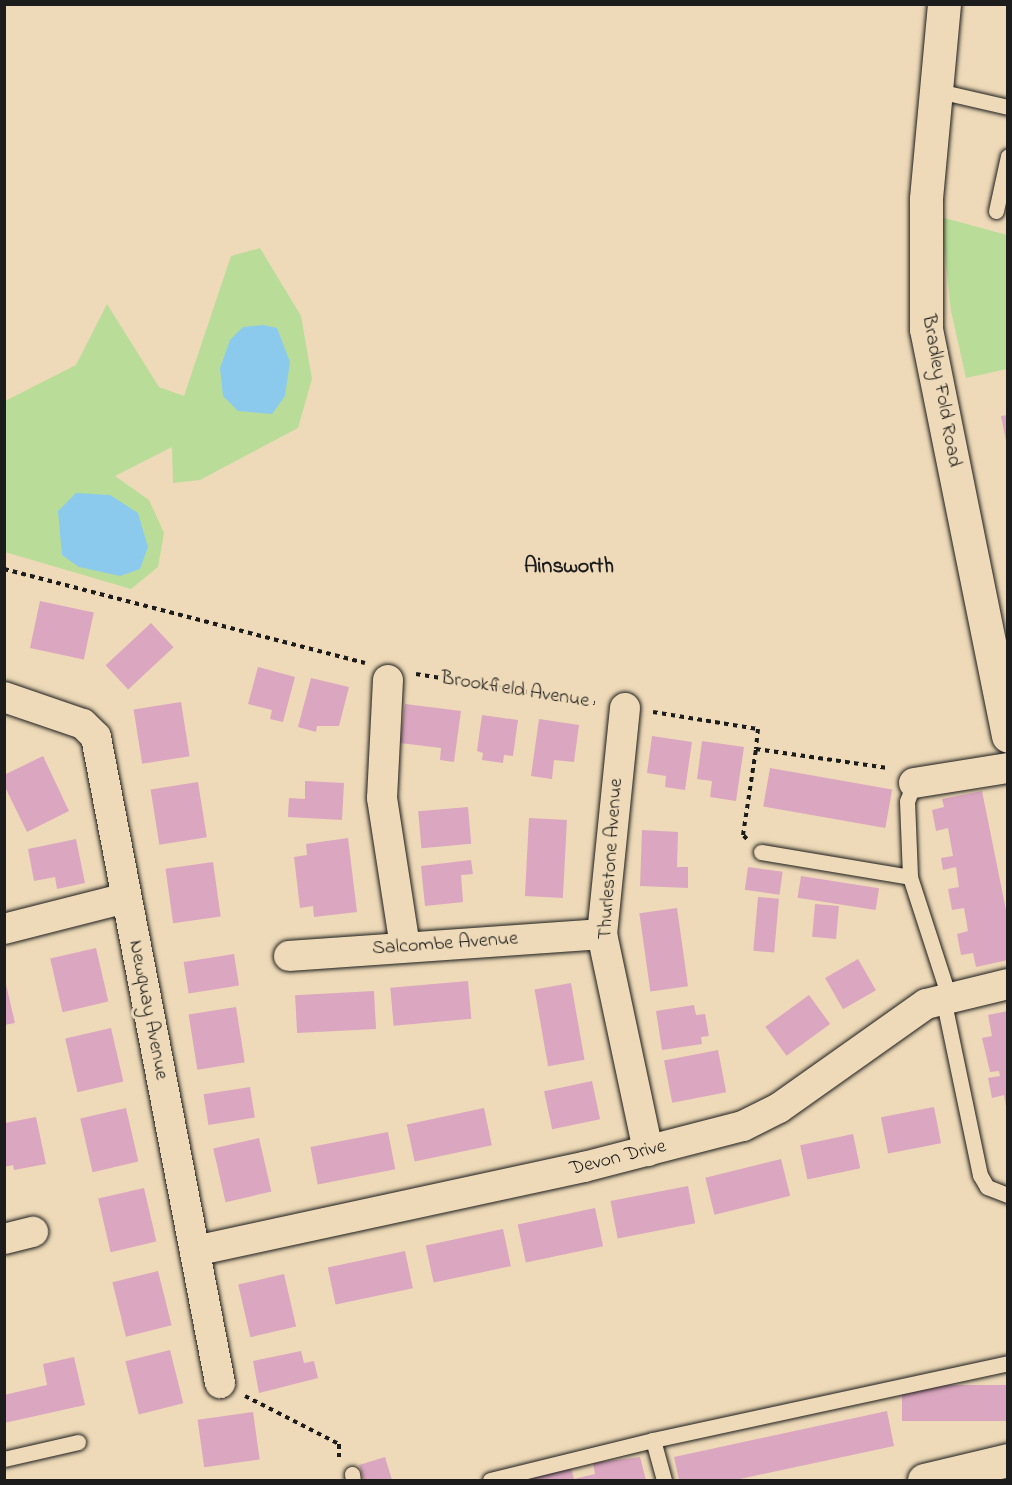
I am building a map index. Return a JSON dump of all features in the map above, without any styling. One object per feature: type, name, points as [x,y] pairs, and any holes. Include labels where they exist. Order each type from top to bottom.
[{"type":"street","name":"Bradley Fold Road","points":[[944,4],[934,90],[926,199],[926,329],[1007,735]]},
{"type":"street","points":[[393,673],[382,798],[405,947]]},
{"type":"street","name":"Newquay Avenue","points":[[4,697],[83,724],[96,736],[220,1383]]},
{"type":"street","name":"Thurlestone Avenue","points":[[625,708],[602,934],[648,1151]]},
{"type":"street","points":[[914,783],[1008,768]]},
{"type":"street","points":[[4,929],[126,898]]},
{"type":"street","name":"Salcombe Avenue","points":[[289,955],[602,934]]},
{"type":"street","name":"Devon Drive","points":[[195,1251],[648,1151],[743,1126],[779,1107],[926,1004],[1008,984]]},
{"type":"street","points":[[4,1239],[33,1232]]},
{"type":"street","points":[[924,1480],[1008,1460]]},
{"type":"lane","points":[[934,90],[1008,107]]},
{"type":"lane","points":[[996,211],[1008,156]]},
{"type":"lane","points":[[914,783],[907,801],[910,877],[946,998],[980,1175],[987,1187],[1008,1194]]},
{"type":"lane","points":[[761,852],[910,877]]},
{"type":"lane","points":[[490,1480],[653,1440],[1008,1363]]},
{"type":"lane","points":[[653,1440],[664,1480]]},
{"type":"lane","points":[[4,1459],[78,1442]]},
{"type":"path","name":"Brookfield Avenue","points":[[4,569],[393,673],[758,729],[756,749]]},
{"type":"path","points":[[761,852],[743,836],[756,749],[901,770],[914,783]]},
{"type":"path","points":[[220,1383],[339,1444],[340,1461]]},
{"type":"green space","points":[[941,217],[1007,235],[1007,369],[966,378],[951,311]]},
{"type":"green space","points":[[260,248],[301,316],[312,379],[298,428],[200,480],[173,483],[172,447],[115,476],[149,500],[164,533],[158,567],[131,589],[5,552],[5,401],[76,365],[107,304],[159,387],[184,396],[231,256]]},
{"type":"water","points":[[263,325],[277,328],[290,362],[285,396],[272,414],[238,411],[223,396],[220,368],[230,340],[243,327]]},
{"type":"water","points":[[76,493],[110,495],[138,513],[148,547],[140,569],[120,576],[79,567],[62,555],[58,511]]},
{"type":"building","points":[[1008,415],[1008,441],[1006,441],[1001,416]]},
{"type":"building","points":[[40,601],[94,612],[84,659],[30,648]]},
{"type":"building","points":[[151,623],[174,647],[128,689],[106,665]]},
{"type":"building","points":[[258,667],[295,677],[283,722],[270,719],[272,710],[248,704]]},
{"type":"building","points":[[311,678],[349,687],[339,726],[317,726],[316,732],[298,727]]},
{"type":"building","points":[[181,702],[190,756],[142,764],[134,710]]},
{"type":"building","points":[[405,704],[461,711],[454,762],[440,760],[441,748],[400,743]]},
{"type":"building","points":[[482,715],[518,720],[513,756],[504,755],[503,763],[482,760],[483,753],[477,751]]},
{"type":"building","points":[[539,719],[579,725],[574,762],[554,760],[552,779],[531,776]]},
{"type":"building","points":[[652,736],[692,742],[685,790],[665,787],[666,776],[647,773]]},
{"type":"building","points":[[702,741],[744,747],[736,801],[710,797],[712,781],[697,779]]},
{"type":"building","points":[[43,756],[69,811],[27,832],[4,785],[4,775]]},
{"type":"building","points":[[770,768],[892,790],[885,828],[763,806]]},
{"type":"building","points":[[305,781],[344,783],[342,820],[288,817],[289,798],[305,799]]},
{"type":"building","points":[[198,782],[207,837],[159,845],[151,790]]},
{"type":"building","points":[[982,791],[1008,920],[1008,960],[976,967],[973,953],[961,955],[957,934],[968,931],[964,908],[952,910],[948,889],[959,887],[956,867],[943,870],[941,858],[953,856],[948,828],[936,831],[932,810],[944,807],[942,799]]},
{"type":"building","points":[[468,807],[471,844],[421,848],[418,811]]},
{"type":"building","points":[[529,818],[567,820],[563,898],[525,896]]},
{"type":"building","points":[[642,830],[678,832],[677,867],[688,867],[688,888],[640,886]]},
{"type":"building","points":[[348,838],[357,912],[314,917],[313,906],[300,908],[294,857],[307,855],[306,844]]},
{"type":"building","points":[[76,839],[85,883],[57,889],[55,877],[34,881],[28,849]]},
{"type":"building","points":[[471,860],[473,874],[461,875],[463,902],[425,906],[421,866]]},
{"type":"building","points":[[213,862],[221,916],[173,923],[165,869]]},
{"type":"building","points":[[748,867],[783,872],[779,895],[745,890]]},
{"type":"building","points":[[801,876],[879,888],[876,910],[798,898]]},
{"type":"building","points":[[758,897],[779,899],[774,953],[753,951]]},
{"type":"building","points":[[815,904],[839,906],[836,939],[812,937]]},
{"type":"building","points":[[677,908],[688,986],[650,992],[639,913]]},
{"type":"building","points":[[96,948],[108,1002],[63,1012],[50,959]]},
{"type":"building","points":[[234,954],[239,986],[189,994],[184,962]]},
{"type":"building","points":[[858,959],[876,990],[843,1009],[825,978]]},
{"type":"building","points":[[4,981],[15,1023],[4,1025]]},
{"type":"building","points":[[468,981],[471,1019],[394,1026],[390,988]]},
{"type":"building","points":[[571,983],[585,1060],[548,1066],[535,989]]},
{"type":"building","points":[[374,991],[376,1029],[297,1033],[295,995]]},
{"type":"building","points":[[809,995],[830,1024],[786,1056],[765,1027]]},
{"type":"building","points":[[694,1005],[696,1015],[705,1014],[709,1036],[701,1037],[702,1044],[662,1050],[656,1011]]},
{"type":"building","points":[[236,1007],[245,1062],[197,1070],[189,1015]]},
{"type":"building","points":[[1008,1011],[1008,1106],[1006,1106],[1004,1095],[992,1098],[988,1078],[1000,1076],[999,1071],[990,1072],[982,1038],[992,1036],[988,1015]]},
{"type":"building","points":[[111,1028],[123,1082],[78,1092],[65,1039]]},
{"type":"building","points":[[718,1050],[726,1092],[672,1103],[664,1060]]},
{"type":"building","points":[[592,1081],[600,1119],[552,1129],[544,1091]]},
{"type":"building","points":[[250,1087],[255,1118],[208,1125],[204,1094]]},
{"type":"building","points":[[934,1107],[941,1143],[888,1154],[881,1117]]},
{"type":"building","points":[[126,1108],[138,1162],[93,1172],[80,1119]]},
{"type":"building","points":[[484,1108],[492,1145],[415,1162],[407,1124]]},
{"type":"building","points":[[36,1117],[46,1164],[14,1170],[13,1165],[4,1167],[5,1123]]},
{"type":"building","points":[[388,1132],[395,1169],[318,1184],[310,1147]]},
{"type":"building","points":[[853,1134],[860,1168],[807,1179],[800,1145]]},
{"type":"building","points":[[259,1138],[271,1192],[226,1202],[213,1149]]},
{"type":"building","points":[[781,1159],[790,1196],[715,1215],[705,1178]]},
{"type":"building","points":[[688,1186],[695,1223],[618,1238],[610,1201]]},
{"type":"building","points":[[144,1188],[156,1242],[111,1252],[98,1199]]},
{"type":"building","points":[[595,1208],[603,1246],[526,1263],[518,1224]]},
{"type":"building","points":[[503,1229],[511,1266],[434,1283],[426,1245]]},
{"type":"building","points":[[405,1251],[413,1288],[336,1305],[328,1267]]},
{"type":"building","points":[[158,1271],[172,1325],[126,1337],[112,1282]]},
{"type":"building","points":[[284,1274],[296,1327],[250,1337],[238,1285]]},
{"type":"building","points":[[170,1350],[183,1403],[139,1414],[125,1361]]},
{"type":"building","points":[[301,1351],[304,1363],[314,1361],[318,1378],[259,1393],[253,1361]]},
{"type":"building","points":[[74,1357],[85,1405],[4,1423],[4,1395],[47,1385],[43,1364]]},
{"type":"building","points":[[902,1385],[1008,1385],[1008,1421],[902,1421]]},
{"type":"building","points":[[887,1411],[894,1446],[735,1480],[679,1480],[674,1457]]},
{"type":"building","points":[[253,1412],[260,1460],[204,1467],[198,1420]]},
{"type":"building","points":[[385,1457],[392,1480],[364,1480],[359,1465]]},
{"type":"building","points":[[640,1457],[646,1480],[530,1480],[529,1477],[571,1467],[574,1479],[595,1474],[593,1463]]},
{"type":"district","name":"Ainsworth","points":[[569,568]]}]
